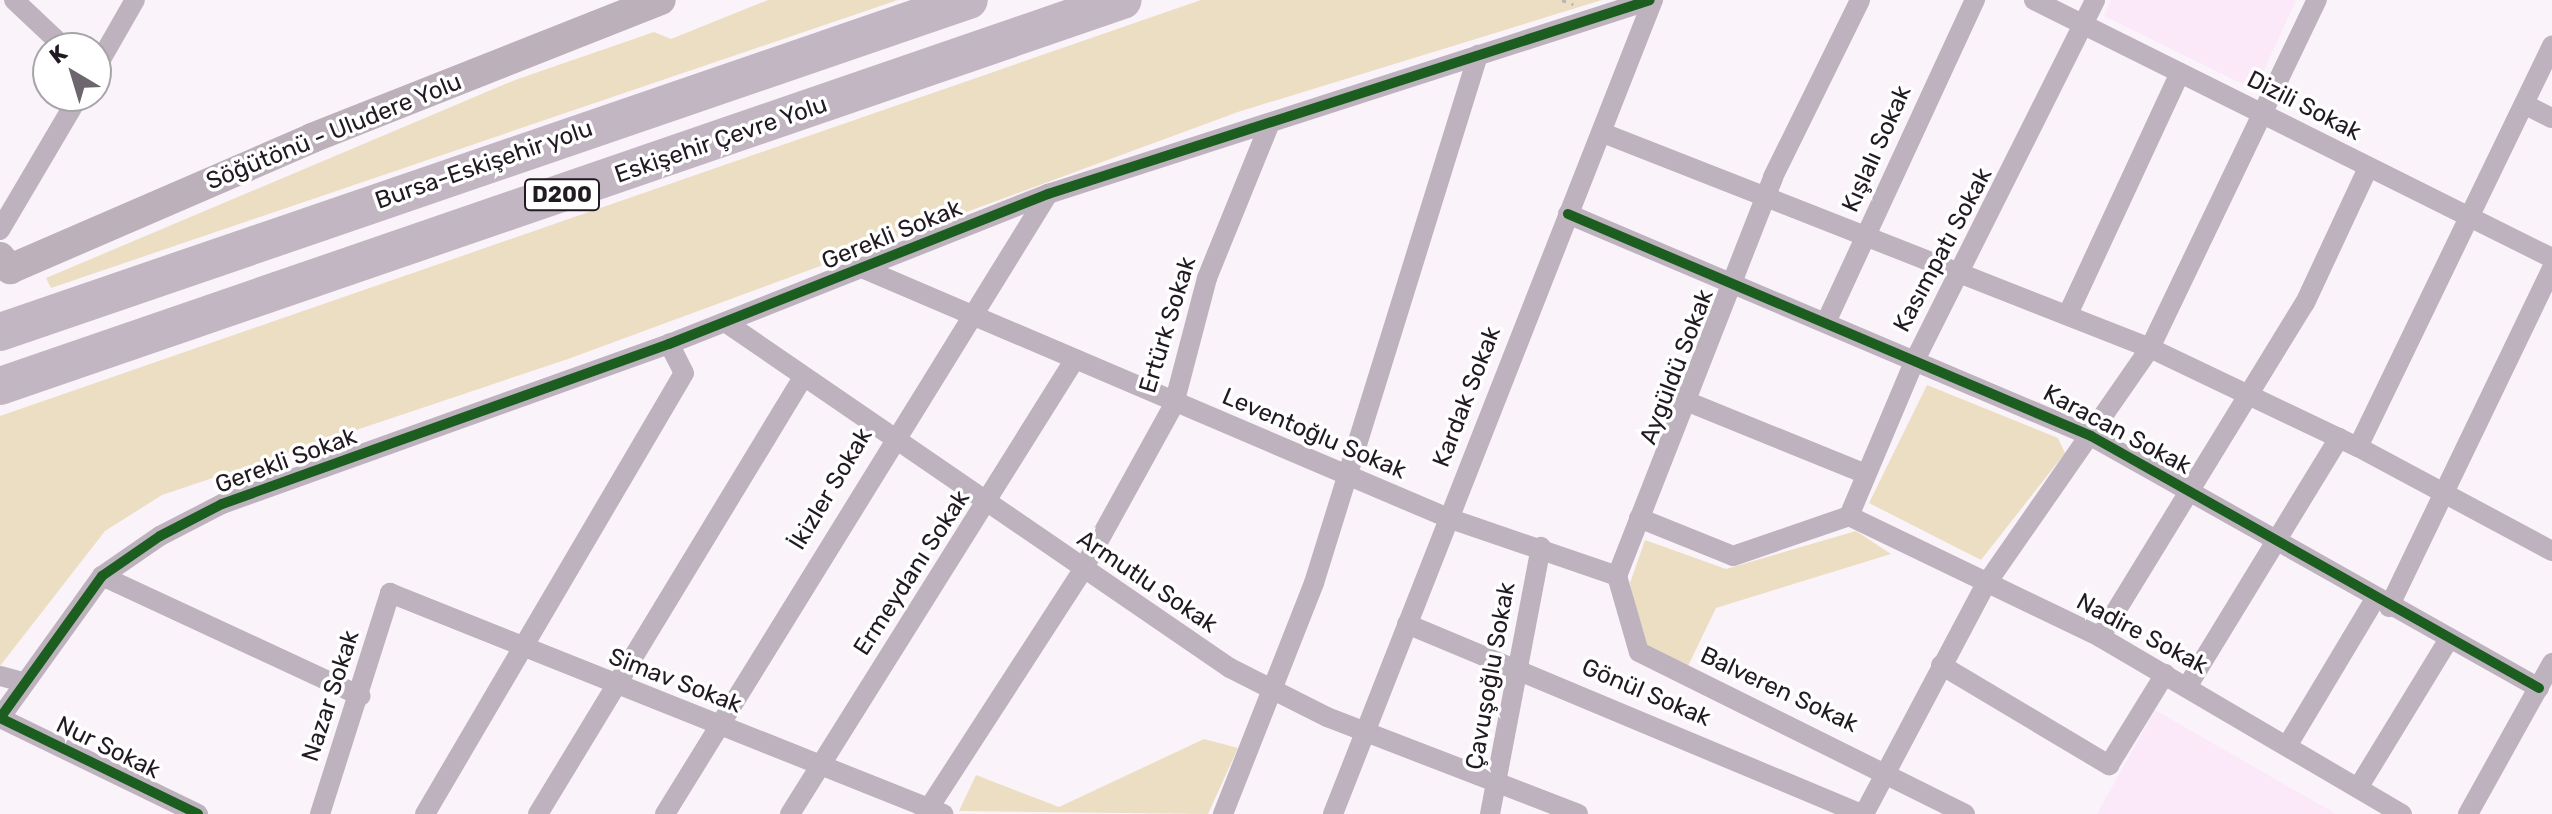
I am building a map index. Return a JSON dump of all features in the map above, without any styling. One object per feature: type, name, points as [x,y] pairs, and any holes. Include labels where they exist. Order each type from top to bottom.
[{"type":"highway","name":"Bursa-Eskişehir yolu","points":[[0,332],[969,0]]},
{"type":"highway","name":"Eskişehir Çevre Yolu","points":[[0,386],[1123,0]]},
{"type":"street","points":[[14,0],[48,32]]},
{"type":"street","points":[[112,40],[135,0]]},
{"type":"street","name":"Söğütönü - Uludere Yolu","points":[[5,263],[661,0]]},
{"type":"street","name":"Gerekli Sokak","points":[[0,718],[102,576],[160,536],[222,504],[669,344],[1048,194],[1268,128],[1478,55],[1652,0]]},
{"type":"street","name":"Kardak Sokak","points":[[1333,814],[1568,214],[1603,133],[1652,0]]},
{"type":"street","name":"Aygüldü Sokak","points":[[1617,576],[1765,197],[1860,0]]},
{"type":"street","name":"Kışlalı Sokak","points":[[1827,320],[1975,0]]},
{"type":"street","name":"Dizili Sokak","points":[[2034,0],[2552,258]]},
{"type":"street","name":"Kasımpatı Sokak","points":[[1849,516],[1915,360],[1961,279],[2095,0]]},
{"type":"street","points":[[1863,814],[1883,768],[1984,587],[2150,348],[2317,0]]},
{"type":"street","points":[[2187,687],[2273,544],[2348,442],[2552,45]]},
{"type":"street","points":[[1223,814],[1274,691],[1478,55]]},
{"type":"street","points":[[2068,314],[2180,73]]},
{"type":"street","points":[[2524,104],[2552,118]]},
{"type":"street","points":[[0,230],[70,112]]},
{"type":"street","name":"Ertürk Sokak","points":[[932,812],[1082,571],[1174,404],[1207,278],[1268,128]]},
{"type":"street","points":[[1603,133],[1765,197],[1864,241],[1961,279],[2068,314],[2150,348],[2249,398],[2348,442],[2552,551]]},
{"type":"street","points":[[2100,637],[2305,303],[2368,168]]},
{"type":"street","name":"İkizler Sokak","points":[[665,814],[890,439],[974,314],[1048,194]]},
{"type":"street","name":"Karacan Sokak","points":[[1568,214],[1827,320],[2091,436],[2190,491],[2273,544],[2539,688]]},
{"type":"street","points":[[862,268],[1075,359]]},
{"type":"street","points":[[2287,746],[2382,603],[2444,496],[2552,268]]},
{"type":"street","name":"Armutlu Sokak","points":[[725,322],[802,379],[1082,571],[1274,691],[1578,814]]},
{"type":"street","points":[[425,814],[684,373],[669,344]]},
{"type":"street","name":"Leventoğlu Sokak","points":[[1075,359],[1174,404],[1448,518],[1541,547],[1617,576]]},
{"type":"street","name":"Ermeydanı Sokak","points":[[790,814],[1075,359]]},
{"type":"street","points":[[538,814],[802,379]]},
{"type":"street","points":[[1686,401],[1866,474]]},
{"type":"street","points":[[1639,518],[1733,556],[1849,516]]},
{"type":"street","name":"Nadire Sokak","points":[[1849,516],[1984,587],[2100,637],[2402,814]]},
{"type":"street","name":"Çavuşoğlu Sokak","points":[[1490,814],[1499,780],[1541,547]]},
{"type":"street","points":[[102,576],[360,696]]},
{"type":"street","name":"Balveren Sokak","points":[[1617,576],[1639,652],[1883,768],[1965,814]]},
{"type":"street","name":"Simav Sokak","points":[[390,593],[932,812]]},
{"type":"street","name":"Nazar Sokak","points":[[320,814],[360,696],[390,593]]},
{"type":"street","name":"Gönül Sokak","points":[[1407,624],[1519,667],[1863,814]]},
{"type":"street","points":[[2358,788],[2449,639]]},
{"type":"street","points":[[2468,814],[2552,663]]},
{"type":"street","points":[[1941,665],[2109,765],[2165,674]]},
{"type":"street","points":[[0,676],[23,682]]},
{"type":"street","name":"Nur Sokak","points":[[0,718],[198,814]]},
{"type":"shaded area","points":[[768,0],[898,0],[51,288],[46,278],[515,80],[654,32],[671,39]]},
{"type":"shaded area","points":[[1201,0],[1602,0],[1238,112],[568,359],[162,495],[105,531],[0,666],[0,416]]},
{"type":"shaded area","points":[[2111,0],[2296,0],[2255,90],[2104,16]]},
{"type":"shaded area","points":[[1927,385],[2058,438],[2065,453],[1981,560],[1869,503]]},
{"type":"shaded area","points":[[1856,531],[1891,554],[1716,608],[1687,668],[1643,646],[1630,583],[1645,540],[1726,569]]},
{"type":"shaded area","points":[[2155,710],[2336,814],[2097,814]]},
{"type":"shaded area","points":[[1204,739],[1238,748],[1208,814],[959,811],[976,775],[1059,807]]},
{"type":"cycle path","points":[[198,814],[0,718],[102,576],[160,536],[222,504],[669,344],[1048,194],[1650,0]]},
{"type":"cycle path","points":[[1568,214],[2091,436],[2539,688]]}]
